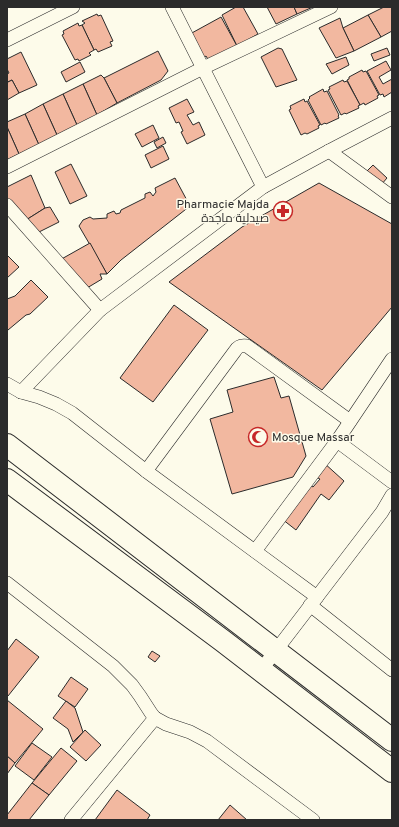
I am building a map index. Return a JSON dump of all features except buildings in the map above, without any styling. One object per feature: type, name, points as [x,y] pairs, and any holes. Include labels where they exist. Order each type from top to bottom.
[{"type":"highway","points":[[7,444],[392,740]]},
{"type":"highway","points":[[7,480],[211,632],[392,771]]},
{"type":"street","points":[[7,40],[73,7]]},
{"type":"street","points":[[172,7],[263,187]]},
{"type":"street","points":[[7,167],[203,68],[330,7]]},
{"type":"street","points":[[21,392],[100,310],[263,187],[329,150],[392,118]]},
{"type":"street","points":[[329,150],[392,197]]},
{"type":"street","points":[[7,205],[100,310]]},
{"type":"street","points":[[146,471],[235,350],[242,345],[247,346],[350,421]]},
{"type":"street","points":[[255,551],[337,441],[392,359]]},
{"type":"street","points":[[7,384],[21,392],[56,404],[72,413],[146,471],[255,551],[392,670]]},
{"type":"street","points":[[337,441],[392,482]]},
{"type":"street","points":[[261,670],[382,512],[392,495]]},
{"type":"street","points":[[7,583],[114,666],[132,685],[155,718],[166,724],[190,732],[207,741],[313,820]]},
{"type":"street","points":[[71,820],[155,718]]},
{"type":"place","name":"Pharmacie Majda صيدلية ماجدة","points":[[283,211]]},
{"type":"place","name":"Mosque Massar","points":[[258,437]]}]
